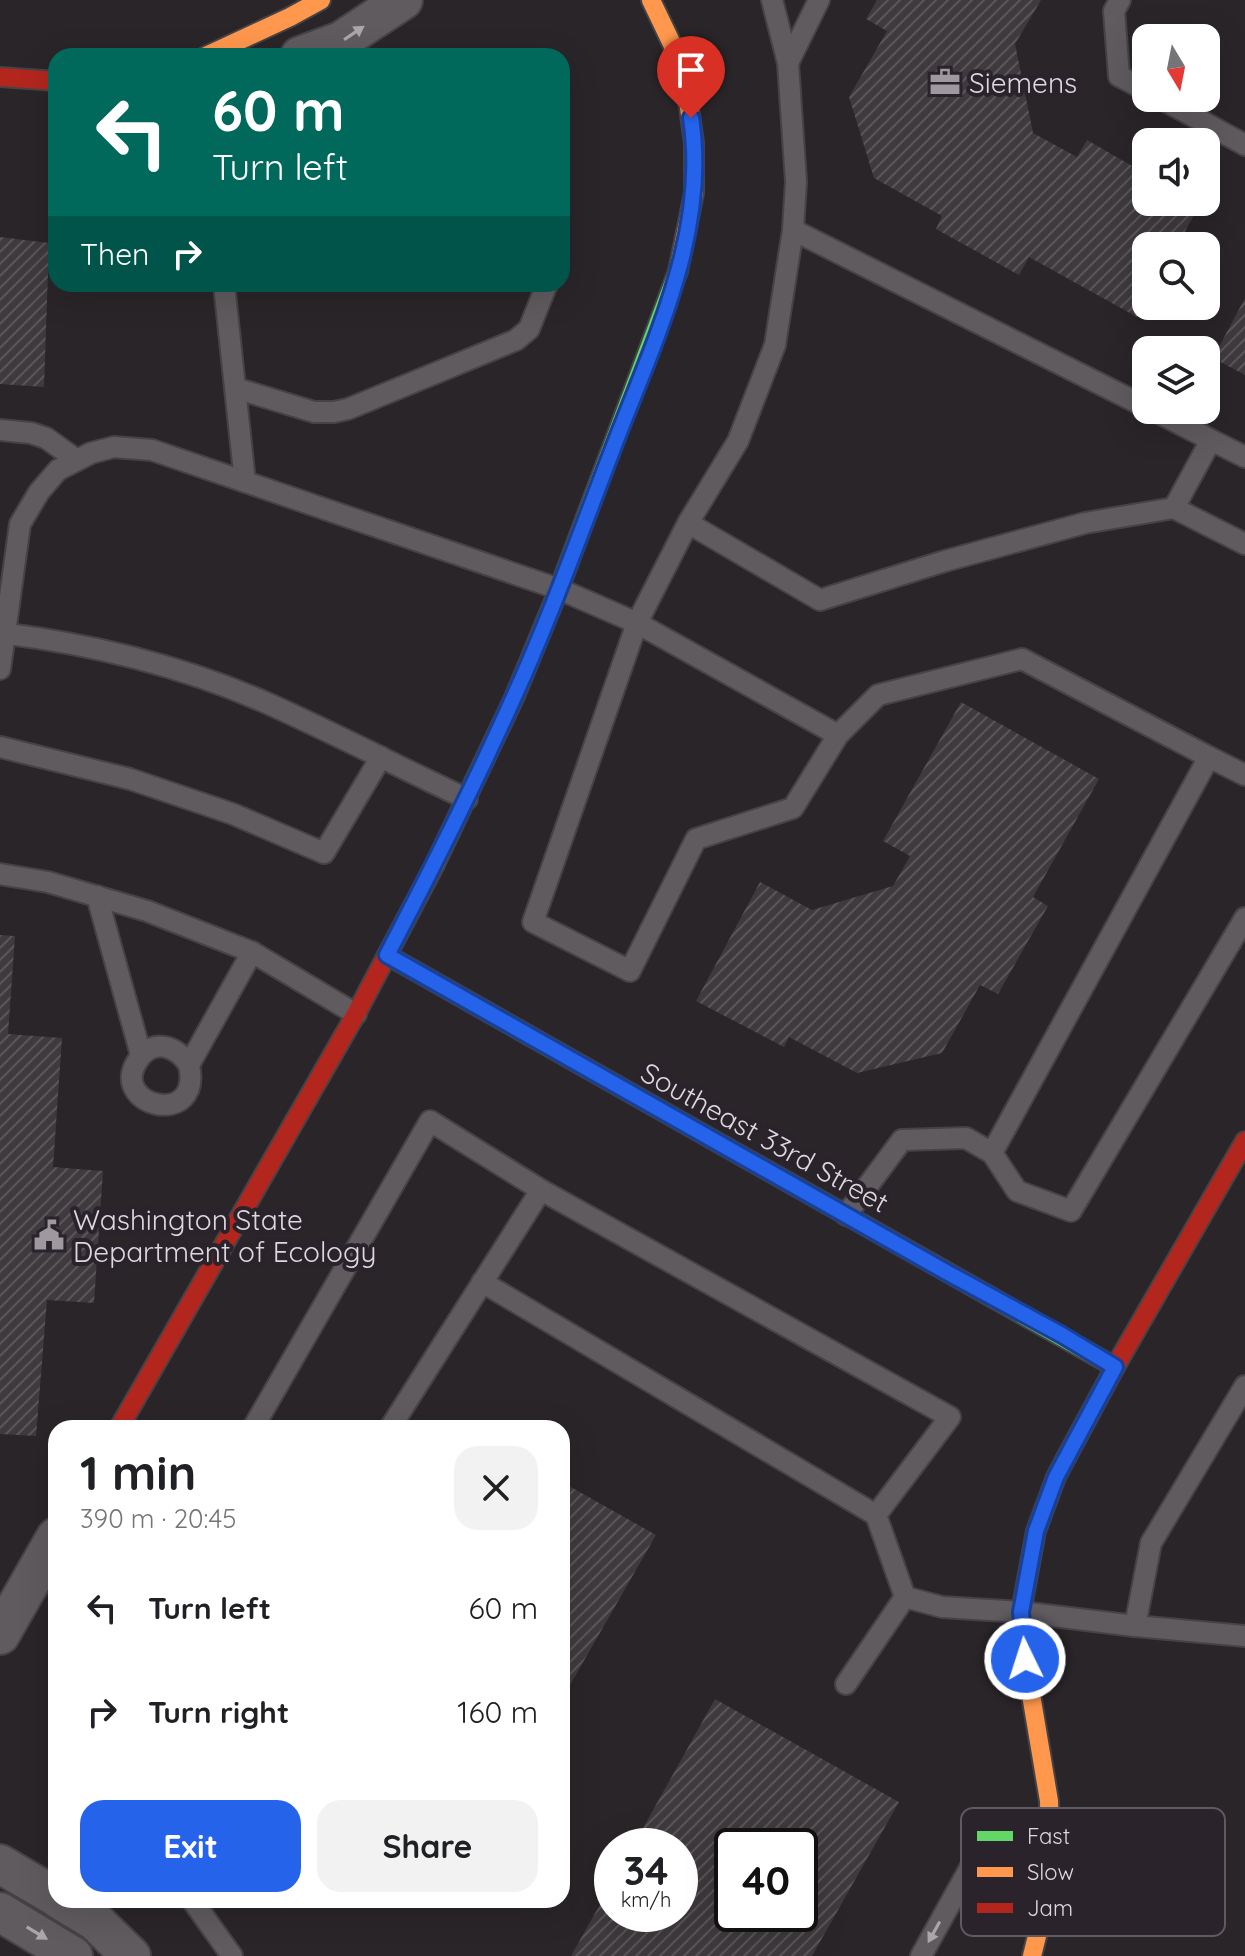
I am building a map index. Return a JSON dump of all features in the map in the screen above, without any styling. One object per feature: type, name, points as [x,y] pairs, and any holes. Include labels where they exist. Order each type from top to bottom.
[{"type":"street","points":[[223,48],[321,0]]},
{"type":"street","points":[[322,48],[341,41],[403,0]]},
{"type":"street","points":[[124,1420],[356,1014],[442,851],[514,698],[559,589],[659,325],[680,266],[694,193],[694,143],[687,94],[672,44],[651,0]]},
{"type":"street","points":[[0,77],[48,80]]},
{"type":"street","name":"Southeast 33rd Street","points":[[387,955],[1115,1367]]},
{"type":"street","points":[[1049,1808],[1025,1659],[1021,1612],[1036,1531],[1056,1477],[1115,1367],[1245,1141]]},
{"type":"street","points":[[0,1635],[11,1591],[48,1547]]},
{"type":"street","points":[[0,1864],[48,1893]]},
{"type":"street","points":[[101,1911],[131,1956]]},
{"type":"street","points":[[0,1912],[73,1956]]},
{"type":"street","points":[[1032,1956],[1037,1936]]},
{"type":"lane","points":[[772,0],[788,63],[796,182],[793,230],[775,345],[738,441],[688,523],[637,623],[533,922],[630,971],[696,839],[793,808],[838,735],[878,695],[1022,659],[1245,775]]},
{"type":"lane","points":[[788,63],[819,0]]},
{"type":"lane","points":[[1120,0],[1114,11],[1119,76],[1132,83]]},
{"type":"lane","points":[[1185,112],[1245,145]]},
{"type":"lane","points":[[793,230],[1132,400]]},
{"type":"lane","points":[[225,292],[245,482]]},
{"type":"lane","points":[[235,388],[314,412],[348,409],[516,340],[529,329],[544,292]]},
{"type":"lane","points":[[1180,424],[1245,457]]},
{"type":"lane","points":[[0,430],[46,438],[77,460]]},
{"type":"lane","points":[[1174,508],[1211,440]]},
{"type":"lane","points":[[0,669],[9,540],[39,492],[58,470],[91,453],[114,447],[152,450],[559,589],[637,623],[838,735]]},
{"type":"lane","points":[[688,523],[820,600],[945,561],[1085,523],[1174,508],[1245,544]]},
{"type":"lane","points":[[2,633],[52,639],[199,678],[268,703],[467,799]]},
{"type":"lane","points":[[0,747],[130,779],[233,814],[324,853],[381,757]]},
{"type":"lane","points":[[992,1153],[1209,757]]},
{"type":"lane","points":[[0,874],[48,882],[147,911],[252,952],[356,1014]]},
{"type":"lane","points":[[97,896],[141,1055]]},
{"type":"lane","points":[[846,1215],[902,1140],[966,1138],[992,1153],[1017,1191],[1071,1211],[1245,918]]},
{"type":"lane","points":[[189,1065],[252,952]]},
{"type":"lane","points":[[161,1046],[173,1049],[183,1055],[189,1065],[192,1076],[190,1087],[174,1103],[162,1106],[151,1104],[135,1088],[132,1076],[134,1065],[150,1049],[161,1046]]},
{"type":"lane","points":[[258,1420],[430,1121],[541,1190],[950,1417],[876,1515]]},
{"type":"lane","points":[[395,1420],[541,1190]]},
{"type":"lane","points":[[482,1282],[876,1515],[905,1597]]},
{"type":"lane","points":[[1135,1626],[1151,1543],[1245,1386]]},
{"type":"lane","points":[[905,1597],[942,1607],[1021,1612],[1245,1636]]},
{"type":"lane","points":[[846,1684],[905,1597]]},
{"type":"lane","points":[[921,1956],[961,1884]]},
{"type":"lane","points":[[198,1908],[232,1956]]},
{"type":"building","points":[[877,0],[1041,0],[1015,44],[1033,133],[1077,157],[1087,140],[1132,166],[1132,216],[1193,216],[1185,232],[1132,232],[1132,314],[1029,257],[1019,275],[936,229],[942,216],[874,178],[849,97],[887,31],[866,19]]},
{"type":"building","points":[[0,237],[48,243],[44,387],[0,384]]},
{"type":"building","points":[[1245,298],[1245,375],[1220,362],[1220,345]]},
{"type":"building","points":[[961,702],[1099,779],[1033,897],[1048,906],[998,994],[980,985],[942,1053],[857,1073],[789,1037],[784,1047],[696,1001],[760,882],[812,910],[893,886],[910,856],[883,841]]},
{"type":"building","name":"Washington State Department of Ecology","points":[[0,935],[15,936],[8,1034],[62,1038],[53,1167],[103,1171],[94,1303],[47,1300],[36,1436],[0,1434]]},
{"type":"building","points":[[570,1487],[656,1535],[570,1685]]},
{"type":"building","points":[[715,1699],[899,1802],[812,1956],[571,1956],[594,1915],[594,1932],[698,1932],[698,1828],[643,1828]]},
{"type":"traffic: fast","points":[[434,866],[514,698],[559,589],[678,271]]},
{"type":"traffic: fast","points":[[724,1146],[1115,1367]]},
{"type":"traffic: slow","points":[[223,48],[321,0]]},
{"type":"traffic: slow","points":[[651,0],[672,44],[687,94],[694,143],[694,193],[678,271]]},
{"type":"traffic: slow","points":[[1049,1808],[1025,1659],[1021,1612],[1036,1531],[1066,1458]]},
{"type":"traffic: slow","points":[[1032,1956],[1037,1936]]},
{"type":"traffic: jam","points":[[0,77],[48,80]]},
{"type":"traffic: jam","points":[[124,1420],[356,1014],[434,866]]},
{"type":"traffic: jam","points":[[387,955],[724,1146]]},
{"type":"traffic: jam","points":[[1066,1458],[1245,1141]]},
{"type":"place","name":"Siemens","points":[[945,82]]},
{"type":"place","name":"Washington State Department of Ecology","points":[[49,1235]]},
{"type":"route","points":[[691,118],[694,193],[680,266],[659,325],[559,589],[514,698],[442,851],[387,955],[1115,1367],[1056,1477],[1036,1531],[1021,1612],[1025,1659]]}]
